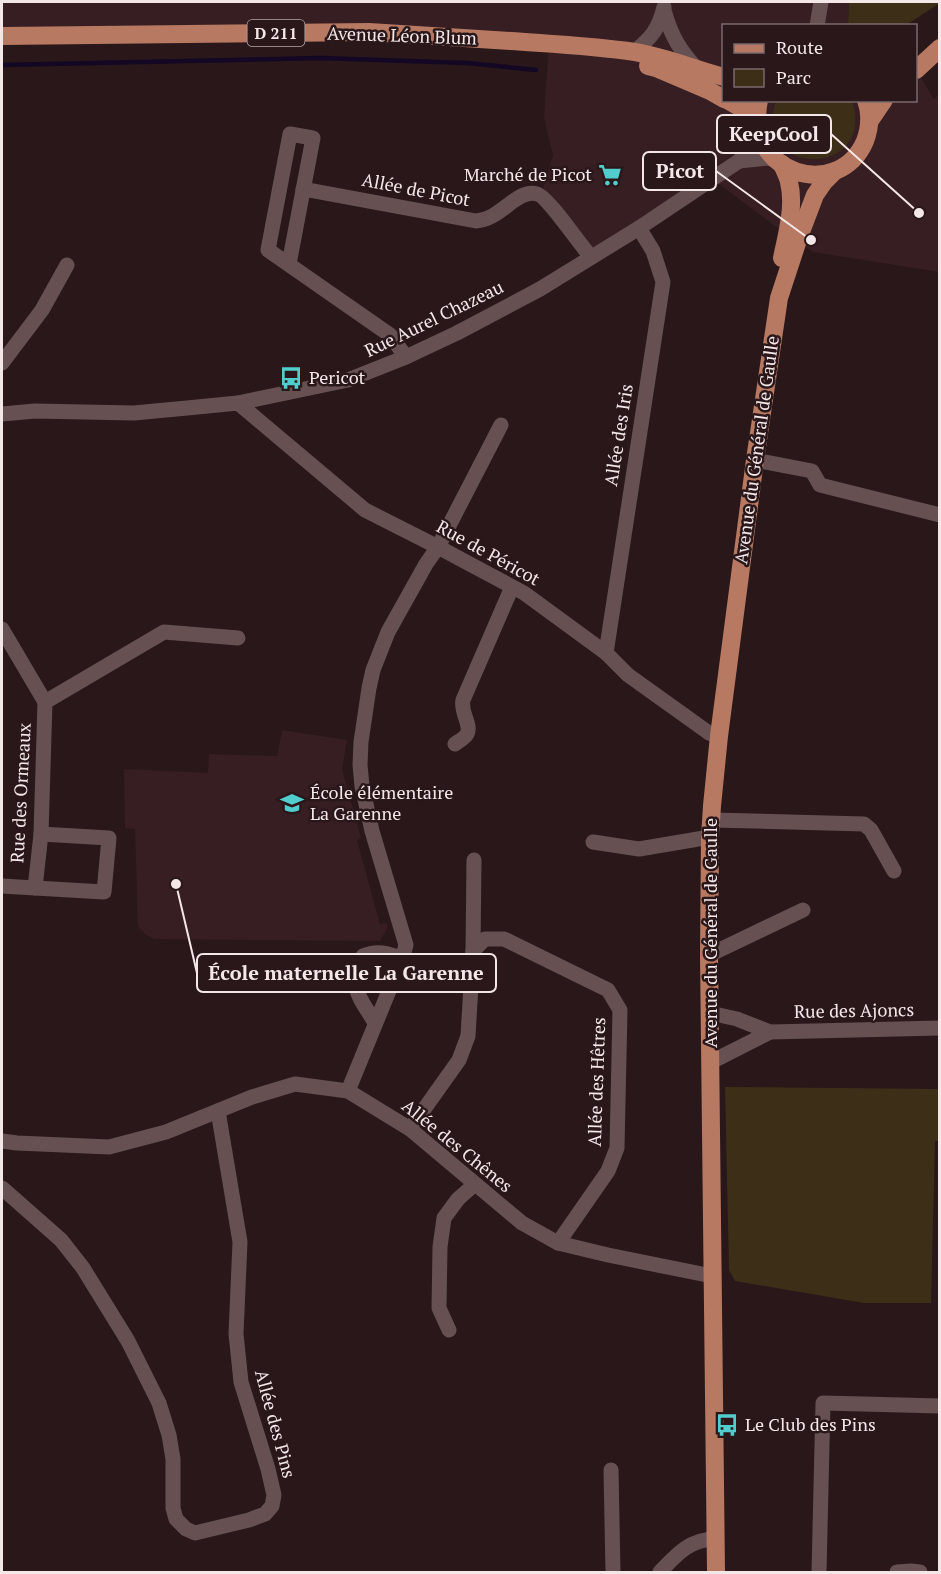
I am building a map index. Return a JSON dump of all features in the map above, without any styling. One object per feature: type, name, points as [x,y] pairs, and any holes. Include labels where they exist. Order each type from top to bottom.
[{"type":"main road","name":"Avenue Léon Blum","points":[[2,36],[369,32],[634,52],[659,57],[722,77]]},
{"type":"main road","points":[[917,55],[939,42]]},
{"type":"main road","name":"Avenue Léon Blum","points":[[549,44],[656,68],[722,98]]},
{"type":"main road","points":[[917,68],[939,48]]},
{"type":"main road","name":"Avenue Léon Blum","points":[[729,102],[758,116]]},
{"type":"main road","points":[[867,102],[869,122]]},
{"type":"main road","points":[[869,122],[883,102]]},
{"type":"main road","name":"Avenue du Général de Gaulle","points":[[758,116],[764,147],[778,162],[789,180],[791,190],[790,214],[778,278],[779,298]]},
{"type":"main road","name":"Avenue du Général de Gaulle","points":[[717,1572],[709,955],[711,829],[719,736],[779,298],[815,195],[835,171],[855,157],[863,144],[869,122]]},
{"type":"main road","points":[[778,162],[789,169],[812,175],[835,171]]},
{"type":"street","points":[[818,24],[823,2]]},
{"type":"street","points":[[823,2],[827,24]]},
{"type":"street","points":[[634,52],[651,38],[664,6]]},
{"type":"street","points":[[664,6],[669,28],[676,43],[699,71]]},
{"type":"street","name":"Rue Aurel Chazeau","points":[[2,414],[35,411],[134,413],[238,403],[348,380],[406,357],[457,333],[540,288],[639,228],[739,161],[748,150],[758,116]]},
{"type":"street","points":[[289,264],[313,138],[290,134],[268,250],[390,335],[406,357]]},
{"type":"street","name":"Rue Aurel Chazeau","points":[[739,161],[768,158],[778,162]]},
{"type":"street","name":"Allée de Picot","points":[[303,189],[476,221],[484,221],[523,195],[534,193],[541,195],[549,203],[591,257]]},
{"type":"street","name":"Allée des Iris","points":[[606,653],[663,282],[653,251],[639,228]]},
{"type":"street","points":[[2,363],[42,310],[67,265]]},
{"type":"street","name":"Rue de Péricot","points":[[238,403],[365,510],[438,546],[524,593],[606,653],[628,675],[709,733],[719,736]]},
{"type":"street","points":[[348,1091],[406,945],[372,831],[362,786],[361,742],[369,688],[388,632],[438,546],[501,425]]},
{"type":"street","points":[[755,460],[812,471],[820,485],[939,515]]},
{"type":"street","points":[[455,744],[468,731],[462,711],[463,700],[512,587]]},
{"type":"street","name":"Rue des Ormeaux","points":[[2,629],[45,702],[41,834],[35,888],[2,886]]},
{"type":"street","name":"Rue des Ormeaux","points":[[45,702],[164,632],[238,638]]},
{"type":"street","points":[[593,842],[639,849],[711,829],[864,824],[871,830],[894,871]]},
{"type":"street","points":[[35,888],[104,892],[109,838],[41,834]]},
{"type":"street","points":[[410,1129],[459,1060],[468,1036],[473,951],[474,860]]},
{"type":"street","points":[[709,955],[803,910]]},
{"type":"street","name":"Allée des Hêtres","points":[[473,951],[485,939],[504,939],[608,990],[620,1010],[616,1148],[609,1171],[558,1242]]},
{"type":"street","points":[[375,1023],[357,992],[355,984],[363,956],[386,952],[402,959]]},
{"type":"street","name":"Rue des Ajoncs","points":[[710,1013],[737,1019],[770,1032],[939,1028]]},
{"type":"street","name":"Rue des Ajoncs","points":[[711,1062],[770,1032]]},
{"type":"street","name":"Allée des Chênes","points":[[2,1141],[109,1147],[166,1132],[252,1097],[295,1084],[348,1091],[410,1129],[522,1223],[558,1242],[608,1255],[712,1276]]},
{"type":"street","name":"Allée des Pins","points":[[2,1188],[61,1240],[83,1268],[128,1341],[159,1403],[169,1435],[173,1508],[176,1519],[186,1529],[195,1533],[249,1520],[265,1514],[272,1506],[274,1495],[241,1382],[236,1334],[240,1242],[218,1111]]},
{"type":"street","points":[[449,1330],[438,1308],[440,1247],[444,1218],[458,1199],[475,1184]]},
{"type":"street","points":[[819,1572],[823,1402],[939,1406]]},
{"type":"street","points":[[610,1470],[613,1572]]},
{"type":"street","points":[[660,1572],[680,1551],[696,1542],[715,1539]]},
{"type":"street","points":[[897,1572],[920,1572]]},
{"type":"shaded area","points":[[2,2],[849,2],[848,24],[722,24],[722,102],[917,102],[917,72],[934,99],[939,95],[939,272],[813,252],[715,181],[591,257],[541,195],[553,155],[544,118],[549,44],[419,35],[2,36]]},
{"type":"shaded area","name":"École élémentaire La Garenne","points":[[282,730],[347,740],[342,769],[361,838],[357,840],[380,924],[386,923],[388,927],[380,941],[154,939],[145,934],[138,926],[135,829],[125,828],[124,769],[208,773],[209,754],[277,756]]},
{"type":"green space","points":[[849,2],[940,3],[908,24],[848,24]]},
{"type":"green space","points":[[776,102],[852,102],[855,126],[847,144],[832,155],[814,159],[795,156],[780,145],[773,127]]},
{"type":"green space","points":[[725,1087],[939,1089],[939,1141],[935,1141],[931,1303],[864,1303],[735,1281],[729,1270]]},
{"type":"waterway","points":[[2,65],[321,58],[467,63],[536,70]]},
{"type":"place","name":"Marché de Picot","points":[[610,175]]},
{"type":"place","name":"KeepCool","points":[[919,213]]},
{"type":"place","name":"Picot","points":[[811,240]]},
{"type":"place","name":"Pericot","points":[[291,378]]},
{"type":"place","name":"École élémentaire La Garenne","points":[[292,803]]},
{"type":"place","name":"École maternelle La Garenne","points":[[176,884]]},
{"type":"place","name":"Le Club des Pins","points":[[727,1425]]}]
